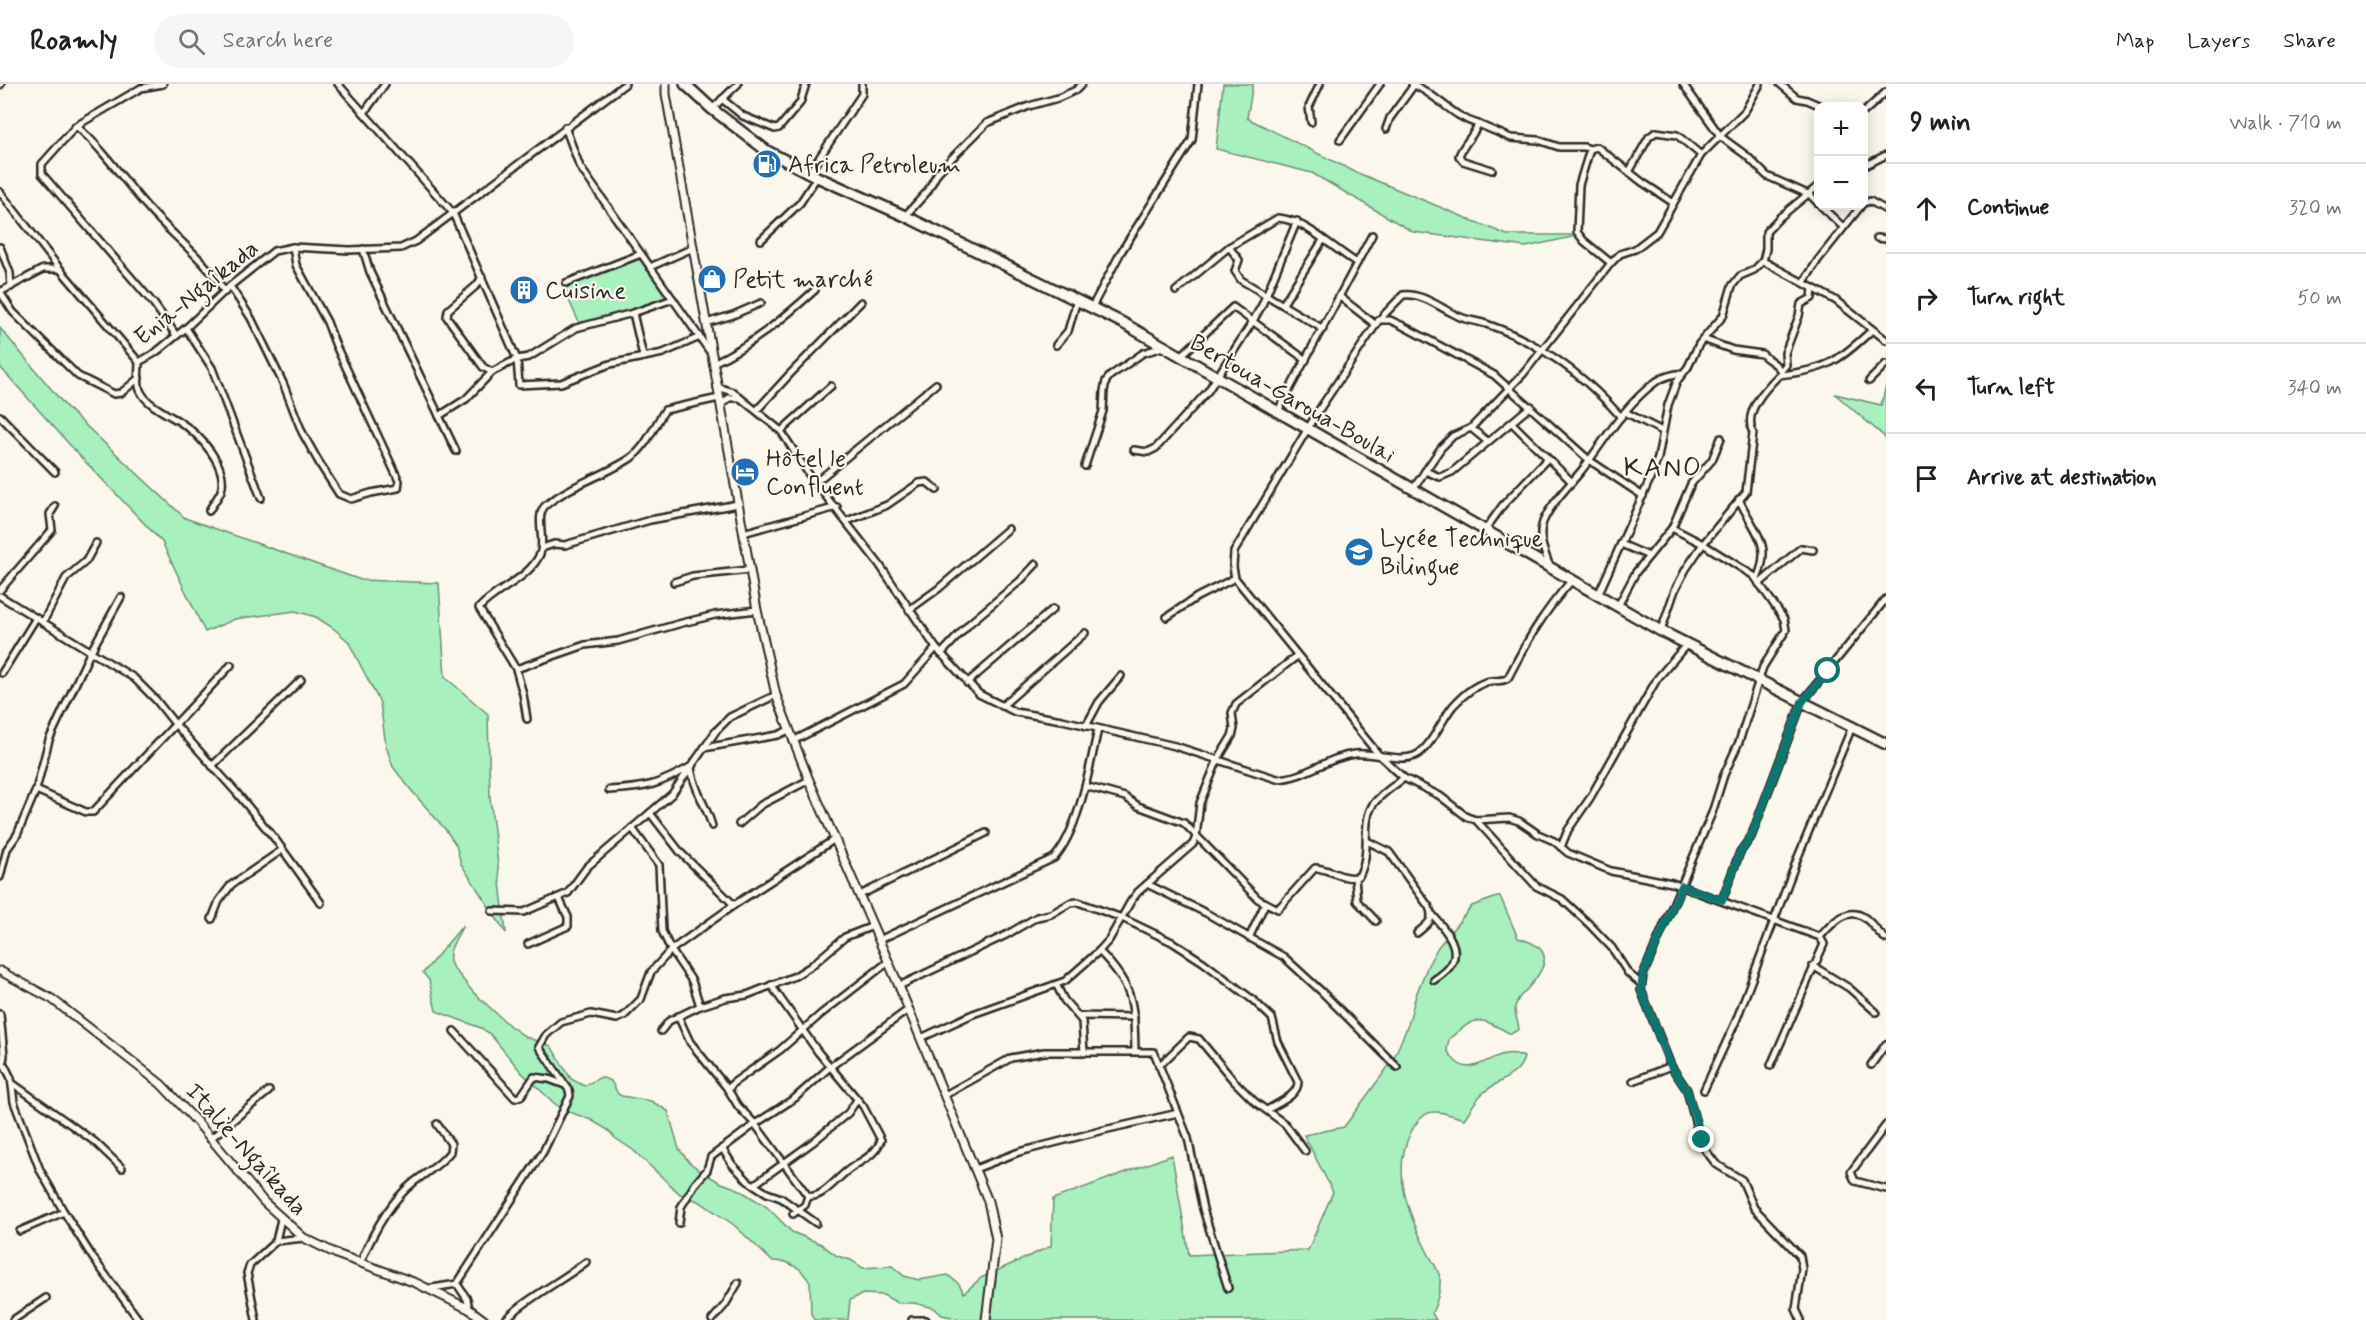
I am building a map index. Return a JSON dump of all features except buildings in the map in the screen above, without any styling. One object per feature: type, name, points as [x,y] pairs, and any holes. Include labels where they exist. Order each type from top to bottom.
[{"type":"highway","name":"Bertoua-Garoua-Boulai","points":[[685,84],[712,109],[767,151],[1092,307],[1165,346],[1661,631],[1886,744]]},
{"type":"street","points":[[163,84],[141,88],[76,126],[42,165],[42,174],[154,304],[176,335]]},
{"type":"street","points":[[339,84],[453,213],[517,359],[517,383],[523,386],[561,383],[610,364],[663,352],[700,338]]},
{"type":"street","points":[[364,113],[385,84]]},
{"type":"street","name":"Enia-Ngaîkada","points":[[0,192],[60,270],[139,362],[155,353],[186,328],[230,285],[274,251],[293,247],[401,248],[416,241],[625,84]]},
{"type":"street","points":[[666,84],[743,533],[776,695],[809,780],[909,1009],[988,1201],[996,1239],[986,1320]]},
{"type":"street","points":[[712,109],[738,84]]},
{"type":"street","points":[[722,99],[743,117],[775,129],[779,128],[800,103],[807,84]]},
{"type":"street","points":[[761,240],[800,203],[813,175],[862,94],[862,84]]},
{"type":"street","points":[[905,216],[927,192],[938,172],[987,123],[998,117],[1058,98],[1076,90],[1082,84]]},
{"type":"street","points":[[1092,307],[1121,252],[1192,140],[1198,84]]},
{"type":"street","points":[[1311,122],[1309,107],[1320,84]]},
{"type":"street","points":[[1340,140],[1380,84]]},
{"type":"street","points":[[1386,129],[1390,118],[1413,84],[1433,94],[1456,114],[1511,138],[1538,140],[1559,147],[1590,149],[1597,147],[1672,202]]},
{"type":"street","points":[[1683,84],[1721,137],[1747,156],[1767,176],[1814,199]]},
{"type":"street","points":[[1413,489],[1441,448],[1453,436],[1471,428],[1543,350],[1611,263],[1620,254],[1635,249],[1652,237],[1701,156],[1745,111],[1760,84]]},
{"type":"street","points":[[1780,84],[1797,99],[1814,103]]},
{"type":"street","points":[[1868,108],[1886,92]]},
{"type":"street","points":[[1478,124],[1474,135],[1461,151],[1460,156],[1463,161],[1492,170]]},
{"type":"street","points":[[76,126],[98,147],[150,211],[200,258],[216,276],[225,292]]},
{"type":"street","points":[[565,127],[580,167],[711,353]]},
{"type":"street","points":[[1629,172],[1649,137],[1656,132],[1677,135],[1701,156]]},
{"type":"street","points":[[1590,149],[1579,185],[1577,232],[1584,241],[1611,263]]},
{"type":"street","points":[[1868,164],[1886,155]]},
{"type":"street","points":[[1880,159],[1886,166]]},
{"type":"street","points":[[1598,595],[1658,458],[1662,431],[1674,387],[1703,339],[1723,316],[1732,286],[1740,276],[1754,270],[1762,261],[1766,249],[1766,232],[1780,217],[1814,190]]},
{"type":"street","points":[[1868,202],[1886,210]]},
{"type":"street","points":[[1826,210],[1843,227]]},
{"type":"street","points":[[1804,282],[1857,210]]},
{"type":"street","points":[[1176,291],[1229,248],[1278,218],[1297,221],[1357,263]]},
{"type":"street","points":[[1134,450],[1148,452],[1156,448],[1218,377],[1253,321],[1297,221]]},
{"type":"street","points":[[1278,411],[1372,235]]},
{"type":"street","points":[[1877,238],[1886,239]]},
{"type":"street","points":[[1283,304],[1323,240]]},
{"type":"street","points":[[0,247],[10,273],[10,287]]},
{"type":"street","points":[[230,285],[251,318],[283,383],[302,432],[339,494],[351,499],[398,488],[399,481],[327,322],[296,265],[293,247]]},
{"type":"street","points":[[650,267],[693,248]]},
{"type":"street","points":[[1229,248],[1240,262],[1235,274],[1241,280],[1323,329]]},
{"type":"street","points":[[363,249],[370,272],[456,451]]},
{"type":"street","points":[[566,283],[641,254]]},
{"type":"street","points":[[1762,261],[1804,282],[1847,308],[1886,340]]},
{"type":"street","points":[[60,270],[43,269],[0,292],[13,312],[78,376],[114,394],[121,393],[139,378]]},
{"type":"street","points":[[482,277],[477,285],[448,310],[447,317],[483,367],[492,372]]},
{"type":"street","points":[[1703,339],[1733,350],[1762,354],[1766,359],[1776,363],[1781,371],[1786,364],[1785,353],[1799,316],[1801,304],[1812,297],[1813,288]]},
{"type":"street","points":[[713,363],[735,353],[761,336],[815,290]]},
{"type":"street","points":[[1662,431],[1623,414],[1584,379],[1543,350],[1489,325],[1460,317],[1407,294],[1400,297],[1378,323],[1319,410],[1234,552],[1233,567],[1235,579],[1378,754],[1404,778],[1440,795],[1459,813],[1476,820],[1536,885],[1562,899],[1589,924],[1612,948],[1628,972],[1640,983],[1644,1000],[1656,1024],[1671,1066],[1687,1090],[1697,1129],[1710,1158],[1742,1180],[1754,1208],[1800,1256],[1802,1269],[1796,1309],[1801,1320]]},
{"type":"street","points":[[1340,297],[1378,323],[1390,321],[1401,325],[1484,368],[1532,406],[1589,460],[1643,496]]},
{"type":"street","points":[[439,416],[466,399],[492,372],[517,359],[529,357],[576,328],[633,313],[673,299]]},
{"type":"street","points":[[1056,345],[1068,331],[1077,300]]},
{"type":"street","points":[[758,410],[861,302]]},
{"type":"street","points":[[706,323],[761,303]]},
{"type":"street","points":[[1181,356],[1231,308],[1237,308],[1306,360]]},
{"type":"street","points":[[633,313],[643,356]]},
{"type":"street","points":[[186,328],[212,368],[261,498]]},
{"type":"street","points":[[1661,631],[1675,590],[1703,544],[1740,499],[1748,484],[1753,433],[1750,427],[1751,414],[1766,390],[1779,375],[1811,371],[1832,363],[1872,330]]},
{"type":"street","points":[[1085,466],[1103,411],[1106,381],[1143,353],[1165,346]]},
{"type":"street","points":[[139,362],[139,389],[144,396],[163,412],[183,424],[212,455],[222,480],[221,492],[209,511]]},
{"type":"street","points":[[1869,381],[1886,364]]},
{"type":"street","points":[[1550,567],[1540,534],[1543,523],[1623,414],[1657,381],[1668,375],[1683,373]]},
{"type":"street","points":[[816,482],[936,384]]},
{"type":"street","points":[[781,431],[831,386]]},
{"type":"street","points":[[717,387],[733,392],[781,431],[936,648],[980,694],[1015,712],[1175,746],[1277,778],[1309,772],[1343,756],[1378,754],[1404,758],[1415,756],[1424,749],[1454,705],[1471,690],[1482,683],[1508,678],[1545,612],[1572,580]]},
{"type":"street","points":[[528,719],[524,694],[516,669],[479,608],[534,565],[542,548],[541,514],[546,505],[574,486],[631,457],[648,439],[665,410],[729,398],[741,399]]},
{"type":"street","points":[[1425,471],[1440,477],[1446,475],[1532,406]]},
{"type":"street","points":[[0,416],[55,472]]},
{"type":"street","points":[[1512,423],[1572,483]]},
{"type":"street","points":[[1471,428],[1488,442]]},
{"type":"street","points":[[1618,606],[1631,581],[1672,528],[1691,484],[1712,460],[1721,438]]},
{"type":"street","points":[[1485,530],[1503,505],[1546,459]]},
{"type":"street","points":[[847,521],[886,505],[924,481],[937,490]]},
{"type":"street","points":[[1740,499],[1765,553],[1758,582]]},
{"type":"street","points":[[542,548],[554,544],[565,544],[650,520],[738,504]]},
{"type":"street","points":[[0,590],[52,530],[50,514],[56,506]]},
{"type":"street","points":[[743,533],[837,507]]},
{"type":"street","points":[[1640,983],[1682,886],[1695,848],[1712,813],[1724,775],[1735,753],[1763,667],[1786,630],[1784,619],[1758,582],[1703,544],[1672,528]]},
{"type":"street","points":[[909,610],[946,583],[1008,530]]},
{"type":"street","points":[[43,622],[66,578],[86,561],[96,543]]},
{"type":"street","points":[[1621,544],[1649,556]]},
{"type":"street","points":[[1758,582],[1802,548],[1813,550]]},
{"type":"street","points":[[941,654],[970,623],[1020,581],[1036,564]]},
{"type":"street","points":[[674,582],[693,576],[750,570]]},
{"type":"street","points":[[1167,617],[1197,597],[1235,579]]},
{"type":"street","points":[[0,596],[134,678],[236,792],[321,903]]},
{"type":"street","points":[[0,877],[7,849],[17,835],[36,790],[49,740],[90,653],[121,597]]},
{"type":"street","points":[[1722,900],[1740,852],[1751,837],[1802,702],[1886,599]]},
{"type":"street","points":[[967,683],[1053,609]]},
{"type":"street","points":[[516,669],[585,645],[618,642],[682,622],[757,610]]},
{"type":"street","points":[[2,673],[36,618]]},
{"type":"street","points":[[1002,706],[1086,633]]},
{"type":"street","points":[[1561,847],[1568,830],[1590,798],[1657,679],[1687,644]]},
{"type":"street","points":[[793,741],[904,684],[936,648]]},
{"type":"street","points":[[921,1038],[973,1014],[1057,986],[1072,976],[1099,951],[1131,902],[1147,884],[1185,852],[1196,837],[1200,803],[1218,759],[1232,736],[1234,729],[1232,713],[1236,704],[1297,656]]},
{"type":"street","points":[[36,790],[86,812],[93,812],[231,665]]},
{"type":"street","points":[[1086,726],[1099,702],[1121,676]]},
{"type":"street","points":[[212,766],[301,680]]},
{"type":"street","points":[[492,911],[524,912],[559,898],[573,888],[587,867],[672,794],[716,730],[730,717],[776,695]]},
{"type":"street","points":[[1704,1090],[1736,1021],[1852,727]]},
{"type":"street","points":[[879,940],[1054,858],[1066,839],[1085,786],[1098,729]]},
{"type":"street","points":[[704,748],[778,735],[789,730]]},
{"type":"street","points":[[609,790],[642,788],[665,781],[692,767]]},
{"type":"street","points":[[692,767],[695,790],[707,810],[712,826]]},
{"type":"street","points":[[1085,786],[1125,798],[1138,806],[1184,823],[1242,883],[1274,909],[1281,908],[1315,868],[1355,878],[1359,876],[1363,868],[1367,841],[1366,826],[1371,807],[1404,778]]},
{"type":"street","points":[[739,824],[761,805],[809,780]]},
{"type":"street","points":[[650,813],[681,854],[734,905]]},
{"type":"street","points":[[1476,820],[1509,818],[1520,821],[1569,853],[1611,871],[1682,886],[1820,937],[1824,944],[1771,1065]]},
{"type":"street","points":[[632,828],[659,864],[662,931],[671,950],[692,981],[700,1006]]},
{"type":"street","points":[[860,894],[986,833]]},
{"type":"street","points":[[426,1289],[457,1284],[543,1152],[570,1096],[566,1086],[539,1047],[546,1035],[561,1022],[591,1014],[617,1019],[624,1016],[640,999],[651,972],[671,950],[734,905],[835,839]]},
{"type":"street","points":[[1367,841],[1389,852],[1450,937],[1455,953],[1452,965],[1434,980]]},
{"type":"street","points":[[212,919],[219,901],[231,885],[282,850]]},
{"type":"street","points":[[1355,878],[1357,901],[1376,921]]},
{"type":"street","points":[[1147,884],[1206,913],[1284,957],[1306,976],[1396,1067]]},
{"type":"street","points":[[528,944],[567,926],[568,917],[559,898]]},
{"type":"street","points":[[899,986],[1006,935],[1037,917],[1051,915],[1070,903],[1078,902],[1122,918],[1172,942],[1203,962],[1253,1000],[1272,1018],[1278,1042],[1298,1082],[1298,1087],[1296,1092],[1267,1110]]},
{"type":"street","points":[[1249,938],[1265,904]]},
{"type":"street","points":[[1820,937],[1836,920],[1853,914],[1863,916],[1886,939]]},
{"type":"street","points":[[1417,933],[1432,920],[1433,915]]},
{"type":"street","points":[[661,1031],[669,1021],[700,1006],[725,998],[747,995],[804,971],[845,938],[873,927]]},
{"type":"street","points":[[1099,951],[1114,966],[1130,994],[1134,1017],[1135,1051]]},
{"type":"street","points":[[728,1090],[733,1083],[772,1056],[888,962]]},
{"type":"street","points":[[1813,966],[1849,988],[1876,1012]]},
{"type":"street","name":"Italie-Ngaîkada","points":[[0,971],[52,999],[146,1071],[186,1109],[264,1202],[304,1238],[339,1255],[361,1261],[426,1289],[469,1309],[484,1320]]},
{"type":"street","points":[[771,985],[830,1067],[863,1106],[879,1134],[881,1143],[862,1163],[850,1168],[824,1191],[817,1196],[808,1196]]},
{"type":"street","points":[[1057,986],[1064,1000],[1079,1016],[1083,1025],[1084,1053]]},
{"type":"street","points":[[679,1223],[684,1199],[707,1170],[711,1157],[795,1098],[830,1067],[909,1009]]},
{"type":"street","points":[[0,1014],[4,1055],[1,1063],[12,1083],[14,1102],[36,1161],[93,1258],[138,1320]]},
{"type":"street","points":[[678,1016],[690,1042],[808,1196]]},
{"type":"street","points":[[1079,1016],[1134,1017]]},
{"type":"street","points":[[454,1031],[515,1098],[520,1096],[534,1077],[549,1079],[566,1086]]},
{"type":"street","points":[[1159,1066],[1183,1041],[1194,1037],[1199,1039],[1233,1080],[1285,1125],[1305,1151]]},
{"type":"street","points":[[1871,1065],[1886,1044]]},
{"type":"street","points":[[945,1095],[1011,1058],[1044,1052],[1154,1052],[1188,1138],[1197,1186],[1228,1288]]},
{"type":"street","points":[[1633,1081],[1671,1066]]},
{"type":"street","points":[[12,1083],[94,1142],[122,1168]]},
{"type":"street","points":[[210,1138],[269,1091]]},
{"type":"street","points":[[755,1184],[813,1142],[830,1125],[848,1113],[857,1101]]},
{"type":"street","points":[[975,1168],[1019,1152],[1178,1113]]},
{"type":"street","points":[[361,1261],[387,1213],[408,1188],[450,1152],[451,1144],[437,1124]]},
{"type":"street","points":[[1886,1125],[1851,1172],[1855,1181],[1886,1189]]},
{"type":"street","points":[[722,1148],[732,1164],[748,1181],[798,1209],[816,1223]]},
{"type":"street","points":[[793,1214],[805,1205],[808,1196]]},
{"type":"street","points":[[20,1231],[64,1212]]},
{"type":"street","points":[[276,1241],[281,1219]]},
{"type":"street","points":[[256,1320],[247,1273],[250,1265],[257,1256],[276,1241],[304,1238]]},
{"type":"street","points":[[505,1320],[544,1289],[567,1277],[586,1262]]},
{"type":"street","points":[[712,1320],[725,1305],[738,1283]]},
{"type":"street","points":[[457,1284],[467,1299],[469,1309]]},
{"type":"street","points":[[13,1320],[46,1298]]},
{"type":"street","points":[[912,1320],[926,1320]]},
{"type":"green space","points":[[1223,84],[1253,84],[1247,118],[1353,171],[1507,235],[1581,235],[1526,247],[1413,232],[1312,173],[1216,149]]},
{"type":"green space","points":[[638,254],[668,300],[581,327],[564,289],[574,279]]},
{"type":"green space","points":[[0,328],[68,409],[185,518],[361,580],[439,583],[445,677],[488,714],[490,797],[506,933],[461,864],[456,845],[393,767],[386,746],[380,703],[348,641],[316,617],[295,611],[235,619],[205,632],[162,542],[78,454],[0,367]]},
{"type":"green space","points":[[1886,386],[1886,438],[1835,394],[1881,405]]},
{"type":"green space","points":[[1500,896],[1518,938],[1537,946],[1542,951],[1544,963],[1516,1005],[1515,1012],[1519,1029],[1511,1034],[1492,1024],[1473,1022],[1449,1039],[1447,1050],[1456,1062],[1465,1066],[1474,1066],[1502,1055],[1513,1054],[1524,1057],[1517,1070],[1481,1095],[1464,1119],[1439,1112],[1427,1113],[1422,1117],[1411,1132],[1402,1162],[1404,1192],[1408,1206],[1419,1235],[1439,1275],[1439,1291],[1432,1313],[1436,1320],[965,1320],[942,1315],[934,1308],[914,1303],[898,1303],[883,1295],[863,1294],[850,1300],[848,1320],[814,1320],[811,1313],[810,1282],[800,1269],[786,1262],[772,1261],[734,1225],[700,1202],[680,1194],[608,1130],[554,1103],[522,1073],[490,1034],[481,1028],[436,1011],[429,980],[423,973],[463,925],[451,950],[452,966],[473,992],[510,1026],[526,1037],[551,1046],[571,1079],[584,1086],[601,1077],[611,1081],[618,1094],[651,1101],[668,1111],[679,1149],[689,1162],[719,1182],[738,1189],[767,1207],[792,1232],[821,1244],[837,1256],[851,1260],[863,1268],[892,1266],[904,1276],[919,1280],[948,1275],[959,1284],[964,1293],[981,1278],[1051,1246],[1053,1199],[1172,1155],[1189,1255],[1308,1250],[1333,1192],[1304,1135],[1344,1127],[1393,1060],[1408,1025],[1416,995],[1438,947],[1472,906]]},
{"type":"place","name":"Africa Petroleum","points":[[767,164]]},
{"type":"place","name":"Petit marché","points":[[712,279]]},
{"type":"place","name":"Cuisine","points":[[524,290]]},
{"type":"place","name":"Hôtel le Confluent","points":[[745,472]]},
{"type":"place","name":"Lycée Technique Bilingue","points":[[1359,552]]},
{"type":"district","name":"KANO","points":[[1663,467]]},
{"type":"route","points":[[1702,1140],[1687,1090],[1671,1066],[1656,1024],[1644,1000],[1640,983],[1682,886],[1722,900],[1740,858],[1740,852],[1751,837],[1802,702],[1828,671]]}]
